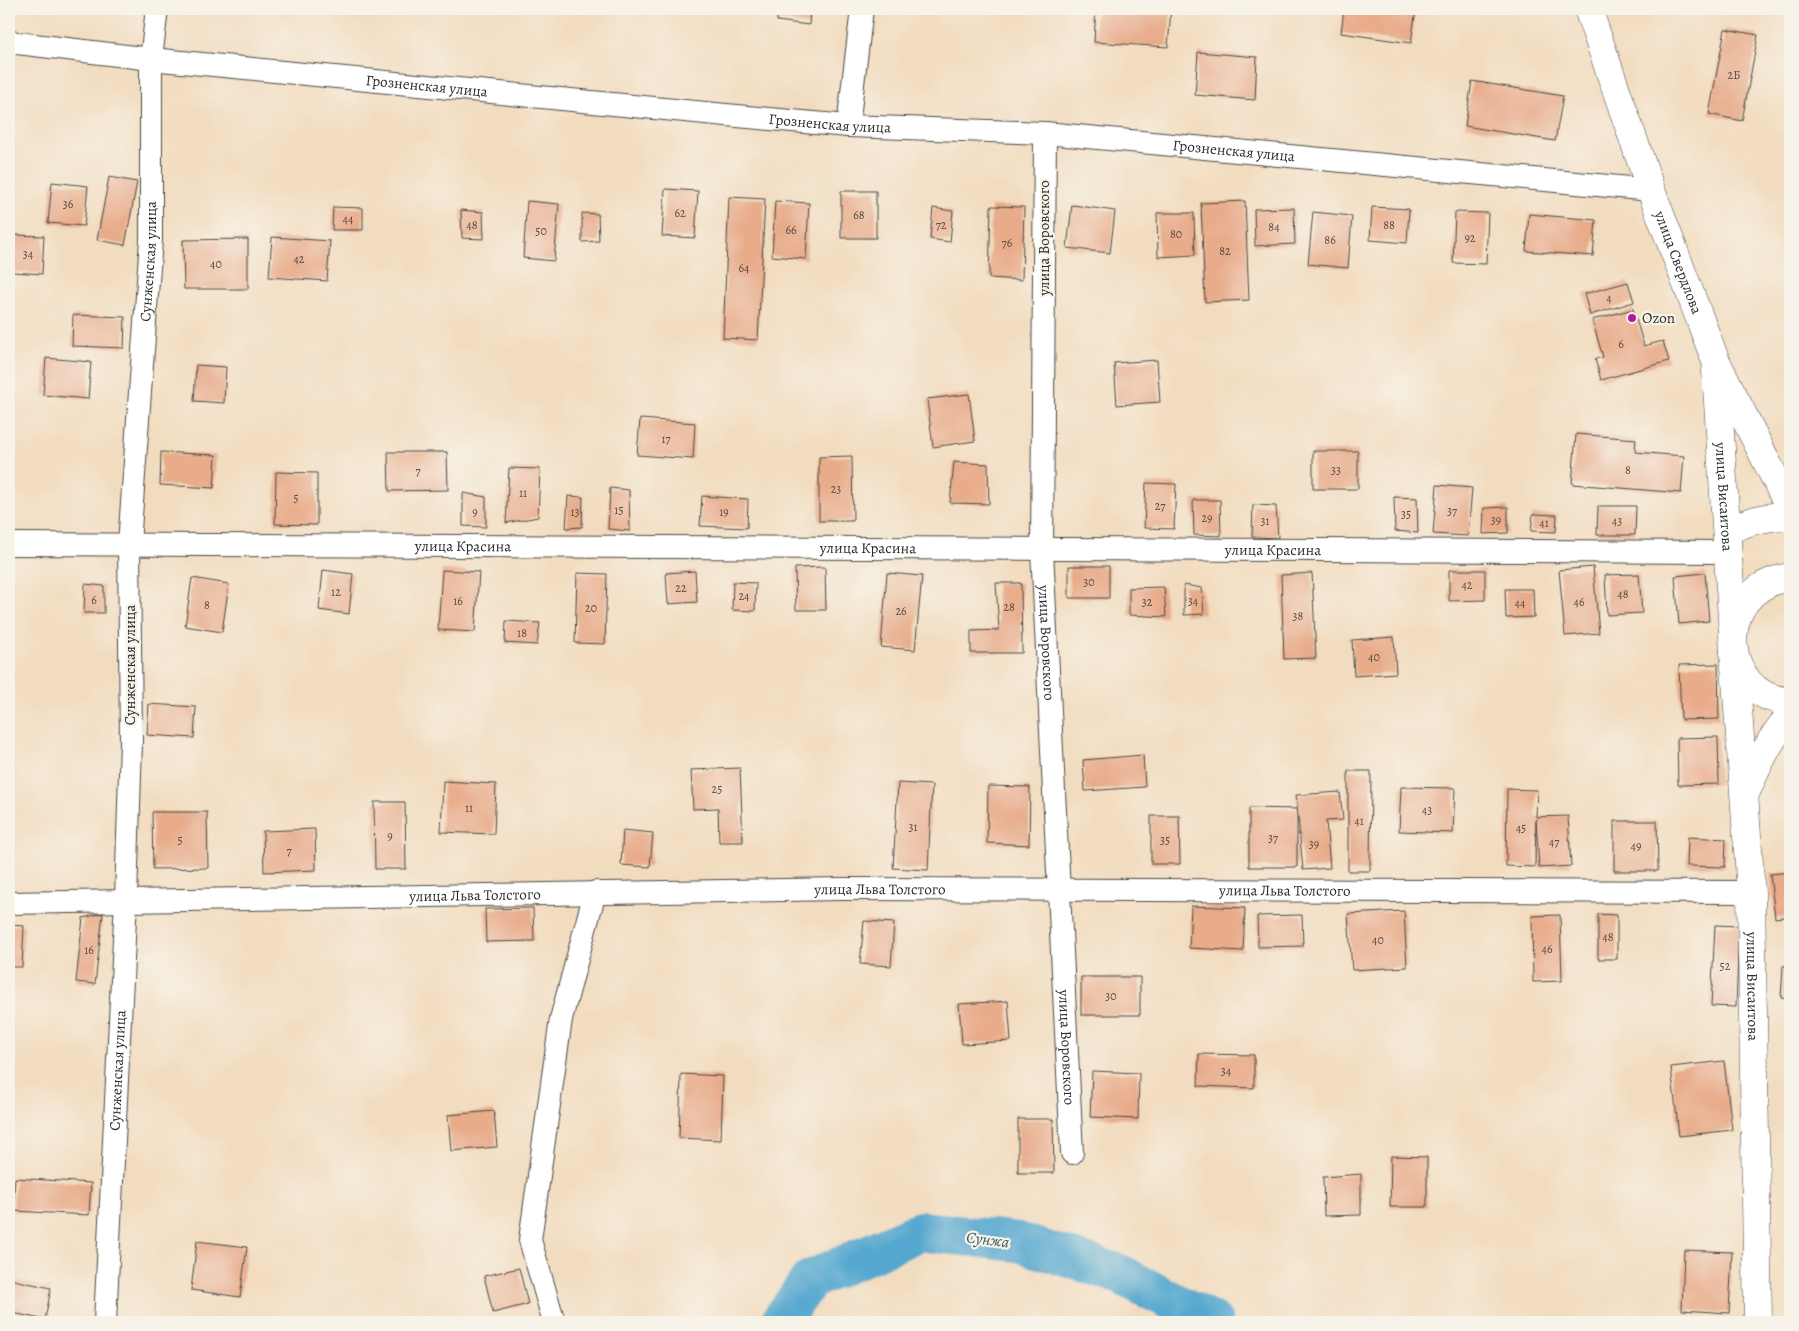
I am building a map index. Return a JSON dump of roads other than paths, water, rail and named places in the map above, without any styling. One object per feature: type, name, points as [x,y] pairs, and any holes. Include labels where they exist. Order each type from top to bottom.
[{"type":"street","name":"Сунженская улица","points":[[105,1322],[126,899],[131,742],[130,544],[151,240],[151,59],[157,9]]},
{"type":"street","points":[[848,126],[862,9]]},
{"type":"street","name":"улица Свердлова","points":[[1588,9],[1651,190],[1715,359],[1790,508]]},
{"type":"street","name":"Грозненская улица","points":[[9,42],[151,59],[848,126],[1045,133],[1651,190]]},
{"type":"street","name":"улица Воровского","points":[[1045,133],[1042,550],[1072,1153]]},
{"type":"street","name":"улица Висаитова","points":[[1715,359],[1750,892],[1758,1322]]},
{"type":"street","points":[[1727,541],[1756,520],[1790,516]]},
{"type":"street","name":"улица Красина","points":[[9,544],[1042,550],[1727,541]]},
{"type":"street","points":[[1790,577],[1778,579],[1761,587],[1747,599],[1737,616],[1734,643],[1741,670],[1752,684],[1768,695],[1790,701]]},
{"type":"street","points":[[1744,796],[1764,753],[1781,725],[1790,716]]},
{"type":"street","name":"улица Льва Толстого","points":[[9,903],[126,899],[840,889],[1750,892]]},
{"type":"street","points":[[554,1322],[530,1240],[561,1019],[595,892]]},
{"type":"waterway","name":"Сунжа","points":[[780,1322],[810,1280],[920,1231],[1018,1242],[1117,1273],[1213,1322]]},
{"type":"place","name":"Ozon","points":[[1632,318]]}]
